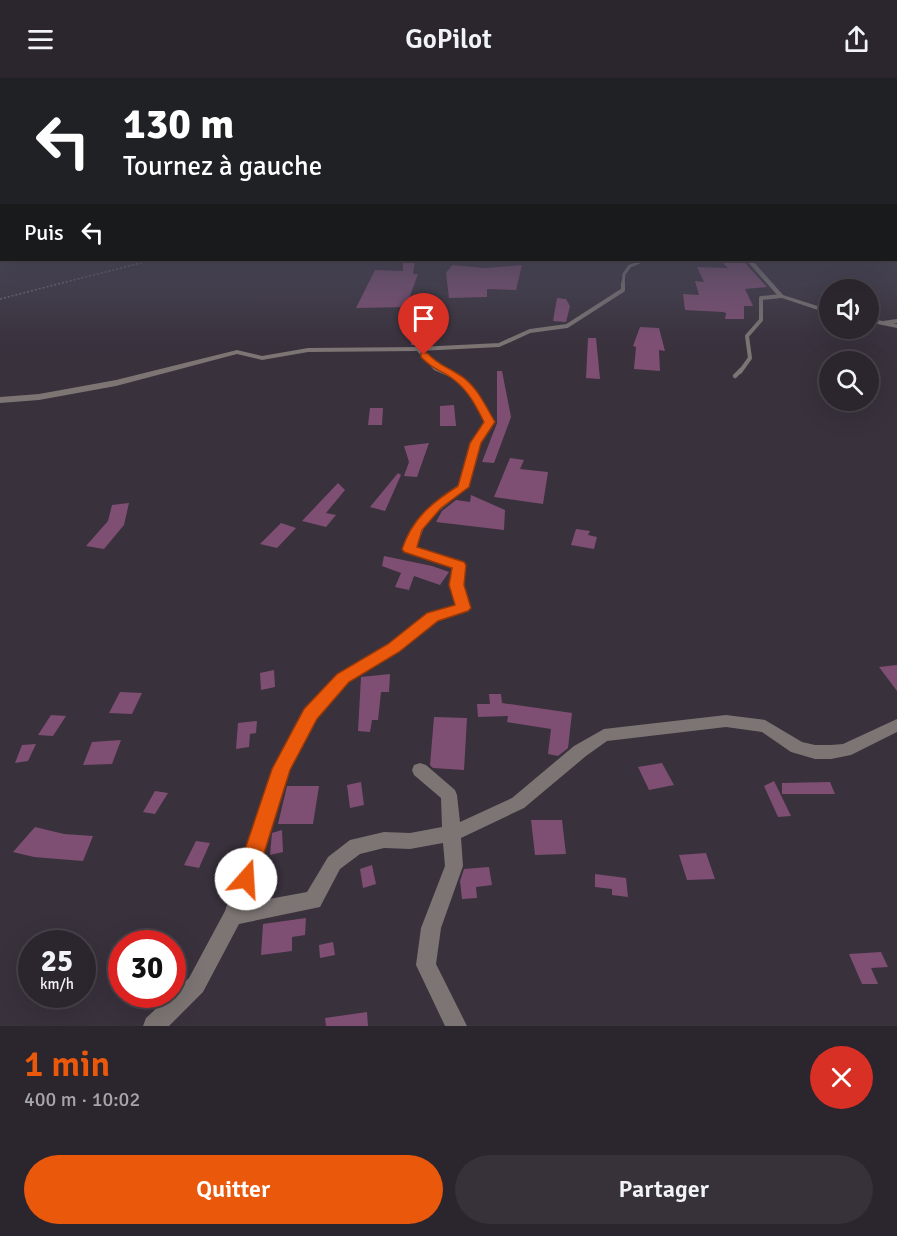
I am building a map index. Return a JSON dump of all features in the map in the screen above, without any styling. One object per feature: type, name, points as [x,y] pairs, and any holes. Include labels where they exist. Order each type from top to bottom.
[{"type":"street","points":[[630,266],[642,261]]},
{"type":"street","points":[[750,261],[781,296],[819,308]]},
{"type":"street","points":[[879,322],[897,326]]},
{"type":"street","points":[[0,400],[39,397],[116,383],[166,368],[237,352],[262,358],[308,350],[419,349],[437,368],[455,376],[474,394],[490,422],[475,443],[463,487],[436,505],[416,529],[409,549],[459,565],[456,585],[463,608],[432,617],[393,648],[343,678],[311,714],[281,769],[233,915],[196,985],[154,1026]]},
{"type":"street","points":[[233,915],[313,900],[334,863],[356,846],[384,840],[410,841],[454,833],[518,803],[580,751],[604,735],[726,721],[765,726],[797,747],[815,752],[831,752],[845,750],[897,725]]},
{"type":"street","points":[[420,770],[449,795],[454,833],[454,866],[431,928],[426,965],[456,1026]]},
{"type":"lane","points":[[419,349],[499,345],[530,332],[567,326],[623,290],[624,274],[630,266]]},
{"type":"lane","points":[[735,376],[750,363],[753,352],[747,336],[761,320],[761,298],[781,296]]},
{"type":"lane","points":[[882,323],[897,321]]},
{"type":"path","points":[[0,299],[51,288],[148,261]]},
{"type":"building","points":[[403,261],[415,261],[413,274],[418,274],[406,307],[356,308],[375,270],[403,271]]},
{"type":"building","points":[[723,263],[745,263],[767,287],[745,289],[753,306],[744,306],[744,319],[725,319],[726,313],[723,312],[685,310],[683,294],[699,295],[695,281],[704,282],[697,267],[728,268]]},
{"type":"building","points":[[452,265],[485,268],[522,265],[516,290],[487,289],[487,297],[449,298],[446,273]]},
{"type":"building","points":[[557,298],[566,299],[570,306],[566,322],[553,321]]},
{"type":"building","points":[[421,312],[423,345],[411,345],[411,313]]},
{"type":"building","points":[[640,327],[659,328],[665,351],[659,350],[660,371],[634,369],[636,347],[633,346]]},
{"type":"building","points":[[588,338],[596,338],[600,379],[586,378]]},
{"type":"building","points":[[497,371],[502,371],[511,417],[494,463],[482,462],[497,423]]},
{"type":"building","points":[[454,405],[456,426],[440,426],[440,406]]},
{"type":"building","points":[[370,408],[383,408],[382,425],[368,425]]},
{"type":"building","points":[[429,443],[417,477],[404,476],[409,462],[404,446]]},
{"type":"building","points":[[510,458],[524,460],[520,469],[548,472],[543,504],[494,497]]},
{"type":"building","points":[[398,473],[401,475],[385,511],[370,507]]},
{"type":"building","points":[[338,483],[345,490],[326,513],[336,515],[326,527],[302,521]]},
{"type":"building","points":[[471,495],[505,510],[504,530],[436,522],[442,511],[456,500],[470,502]]},
{"type":"building","points":[[129,503],[124,525],[104,549],[86,546],[108,521],[112,505]]},
{"type":"building","points":[[281,523],[296,528],[277,548],[260,544]]},
{"type":"building","points":[[576,529],[590,531],[588,535],[597,537],[594,549],[571,545]]},
{"type":"building","points":[[384,556],[449,572],[440,585],[414,576],[409,590],[395,587],[401,573],[382,566]]},
{"type":"building","points":[[897,665],[897,691],[879,667]]},
{"type":"building","points":[[274,670],[275,687],[261,690],[260,673]]},
{"type":"building","points":[[390,674],[389,692],[381,692],[378,720],[372,720],[370,732],[358,731],[361,677]]},
{"type":"building","points":[[120,692],[142,693],[132,714],[109,713]]},
{"type":"building","points":[[489,694],[501,694],[502,703],[572,713],[568,748],[558,756],[548,754],[551,729],[507,722],[508,716],[478,717],[477,704],[490,704]]},
{"type":"building","points":[[51,715],[66,716],[53,736],[38,735]]},
{"type":"building","points":[[434,717],[467,718],[464,770],[433,768],[430,765]]},
{"type":"building","points":[[257,721],[256,733],[250,734],[249,747],[236,749],[238,723]]},
{"type":"building","points":[[121,740],[112,764],[83,765],[92,742]]},
{"type":"building","points":[[36,744],[28,761],[15,763],[22,745]]},
{"type":"building","points":[[662,763],[674,785],[649,790],[638,767]]},
{"type":"building","points":[[774,781],[791,816],[778,817],[764,786]]},
{"type":"building","points":[[361,782],[364,805],[350,808],[347,785]]},
{"type":"building","points":[[830,782],[835,794],[782,794],[782,783]]},
{"type":"building","points":[[287,786],[319,786],[313,824],[278,824]]},
{"type":"building","points":[[155,791],[168,793],[155,814],[143,812]]},
{"type":"building","points":[[531,820],[562,820],[566,854],[535,855]]},
{"type":"building","points":[[35,827],[64,834],[93,836],[83,861],[34,857],[13,852]]},
{"type":"building","points":[[282,830],[283,852],[270,855],[272,833]]},
{"type":"building","points":[[196,841],[210,843],[199,868],[184,865]]},
{"type":"building","points":[[706,853],[715,879],[687,880],[679,855]]},
{"type":"building","points":[[372,865],[376,884],[363,888],[360,869]]},
{"type":"building","points":[[489,867],[492,885],[476,887],[477,898],[462,899],[460,881],[464,869]]},
{"type":"building","points":[[595,874],[626,878],[628,897],[612,895],[612,889],[595,887]]},
{"type":"building","points":[[306,918],[305,935],[292,937],[292,951],[261,955],[263,924]]},
{"type":"building","points":[[333,942],[335,955],[320,958],[319,945]]},
{"type":"building","points":[[881,952],[888,967],[871,968],[878,984],[862,984],[849,954]]},
{"type":"building","points":[[367,1012],[368,1026],[326,1026],[325,1018]]},
{"type":"route","points":[[246,879],[281,769],[311,714],[343,678],[393,648],[432,617],[463,608],[456,585],[459,565],[409,549],[416,529],[436,505],[463,487],[475,443],[490,422],[474,394],[455,376],[437,368],[424,355]]}]
